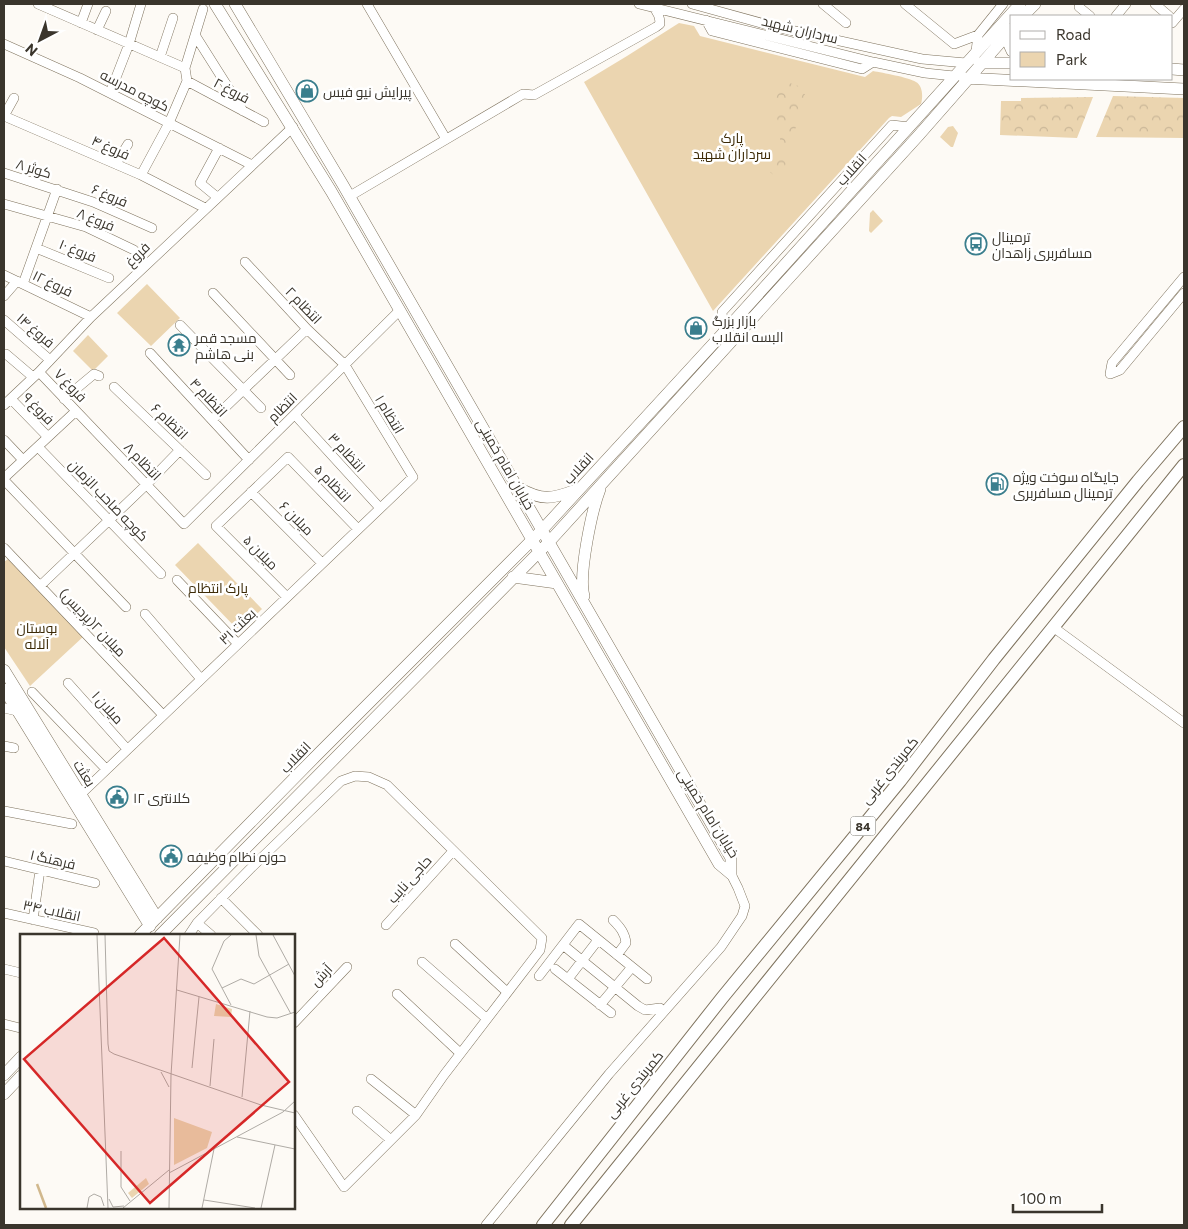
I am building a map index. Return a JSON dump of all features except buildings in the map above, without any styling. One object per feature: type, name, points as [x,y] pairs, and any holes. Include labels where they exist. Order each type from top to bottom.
[{"type":"highway","name":"کمربندی غربی","points":[[543,1225],[722,998],[900,780],[994,659],[1184,427]]},
{"type":"highway","name":"84","points":[[570,1225],[1184,465]]},
{"type":"main road","name":"خیابان امام خمینی","points":[[215,4],[331,191],[719,864],[731,874]]},
{"type":"main road","name":"خیابان امام خمینی","points":[[235,4],[350,196],[731,858],[731,874]]},
{"type":"main road","name":"انقلاب","points":[[141,934],[542,530],[724,332],[1020,4]]},
{"type":"main road","points":[[1024,15],[1035,4]]},
{"type":"main road","points":[[1010,31],[1008,42],[1010,46]]},
{"type":"main road","name":"انقلاب","points":[[161,934],[549,542],[919,135],[1010,31]]},
{"type":"main road","points":[[966,63],[1010,63]]},
{"type":"main road","points":[[954,76],[1010,79]]},
{"type":"main road","points":[[1031,80],[1102,82],[1184,89]]},
{"type":"main road","points":[[331,191],[343,184]]},
{"type":"main road","points":[[587,607],[582,588],[582,579],[593,512],[603,482]]},
{"type":"main road","points":[[518,487],[533,496],[545,498],[558,497],[580,488]]},
{"type":"main road","points":[[513,558],[522,568]]},
{"type":"main road","points":[[513,577],[557,583]]},
{"type":"main road","name":"بعثت","points":[[4,670],[76,796],[154,922]]},
{"type":"main road","name":"بعثت","points":[[4,689],[76,796]]},
{"type":"main road","points":[[316,756],[327,766]]},
{"type":"main road","points":[[4,1075],[20,1058]]},
{"type":"main road","points":[[4,1094],[20,1077]]},
{"type":"street","points":[[38,4],[185,68]]},
{"type":"street","points":[[81,23],[88,4]]},
{"type":"street","points":[[110,93],[129,44],[141,4]]},
{"type":"street","points":[[366,4],[446,140]]},
{"type":"street","name":"سرداران شهید","points":[[639,4],[873,62],[925,73],[954,76]]},
{"type":"street","name":"سرداران شهید","points":[[692,4],[772,26],[922,59],[966,63]]},
{"type":"street","points":[[823,4],[846,23]]},
{"type":"street","points":[[905,4],[954,44],[978,35],[1003,4]]},
{"type":"street","points":[[1155,4],[1167,15]]},
{"type":"street","points":[[350,196],[523,94],[534,95],[656,28],[660,24],[660,20],[658,13],[653,7]]},
{"type":"street","points":[[1079,7],[1089,15]]},
{"type":"street","points":[[141,175],[169,123],[187,81],[185,68],[203,9]]},
{"type":"street","points":[[1173,18],[1184,9]]},
{"type":"street","points":[[97,30],[106,10]]},
{"type":"street","points":[[160,57],[173,18]]},
{"type":"street","points":[[195,35],[243,111]]},
{"type":"street","points":[[976,51],[978,35]]},
{"type":"street","name":"کوچه مدرسه","points":[[4,44],[110,93],[252,165]]},
{"type":"street","name":"فروغ ۲","points":[[187,81],[264,122]]},
{"type":"street","points":[[4,116],[14,98]]},
{"type":"street","name":"فروغ ۴","points":[[4,116],[141,175],[205,208]]},
{"type":"street","name":"فروغ","points":[[7,402],[91,317],[293,127]]},
{"type":"street","points":[[116,164],[128,144]]},
{"type":"street","points":[[217,197],[200,183],[219,148]]},
{"type":"street","name":"کوثر ۸","points":[[4,173],[57,189]]},
{"type":"street","points":[[4,296],[20,283],[36,248],[57,189]]},
{"type":"street","name":"فروغ ۶","points":[[57,189],[93,202],[152,228]]},
{"type":"street","name":"فروغ ۸","points":[[4,204],[86,227],[134,250]]},
{"type":"street","name":"فروغ ۱۰","points":[[36,248],[109,278]]},
{"type":"street","name":"انتظام ۲","points":[[245,262],[345,365]]},
{"type":"street","name":"فروغ ۱۲","points":[[4,275],[91,317]]},
{"type":"street","points":[[1184,277],[1112,364],[1110,374],[1120,370],[1184,293]]},
{"type":"street","points":[[212,293],[290,375]]},
{"type":"street","name":"انتظام","points":[[184,524],[400,310]]},
{"type":"street","points":[[1153,314],[1161,321]]},
{"type":"street","name":"فروغ ۱۴","points":[[4,320],[50,360]]},
{"type":"street","points":[[180,325],[261,408]]},
{"type":"street","points":[[212,420],[308,329]]},
{"type":"street","name":"انتظام ۴","points":[[150,353],[249,460]]},
{"type":"street","name":"فروغ ۷","points":[[6,354],[36,374],[79,414]]},
{"type":"street","name":"انتظام ۱","points":[[345,365],[413,477]]},
{"type":"street","points":[[64,399],[94,374],[99,376]]},
{"type":"street","name":"انتظام ۶","points":[[114,387],[206,475]]},
{"type":"street","name":"فروغ ۹","points":[[7,402],[48,437]]},
{"type":"street","points":[[79,414],[48,437],[4,479],[126,607]]},
{"type":"street","name":"انتظام ۸","points":[[79,414],[184,524]]},
{"type":"street","name":"انتظام ۳","points":[[295,415],[380,508]]},
{"type":"street","points":[[4,440],[23,460]]},
{"type":"street","name":"کوچه صاحب الزمان","points":[[38,446],[161,574]]},
{"type":"street","points":[[40,586],[180,450]]},
{"type":"street","name":"انتظام ۵","points":[[251,492],[288,457],[358,529]]},
{"type":"street","name":"بعثت ۳۱","points":[[76,796],[127,750],[413,477]]},
{"type":"street","name":"میلان ۵","points":[[251,492],[216,526],[287,597]]},
{"type":"street","name":"میلان ۶","points":[[251,492],[322,563]]},
{"type":"street","name":"میلان ۲(پردیس)","points":[[4,548],[163,715]]},
{"type":"street","points":[[177,580],[238,644]]},
{"type":"street","points":[[145,614],[201,679]]},
{"type":"street","points":[[1053,627],[1184,723]]},
{"type":"street","name":"میلان ۱","points":[[68,684],[127,750]]},
{"type":"street","points":[[32,692],[106,769]]},
{"type":"street","points":[[4,708],[17,711]]},
{"type":"street","points":[[4,746],[14,748]]},
{"type":"street","points":[[190,934],[197,923],[250,868],[342,781],[355,776],[369,777],[387,785],[542,938],[540,950],[460,1053],[416,1115],[344,1187],[295,1116]]},
{"type":"street","points":[[4,811],[72,824]]},
{"type":"street","name":"حاجی نایب","points":[[386,925],[453,851]]},
{"type":"street","points":[[238,856],[250,868]]},
{"type":"street","name":"فرهنگ ۱","points":[[4,861],[95,883]]},
{"type":"street","points":[[33,920],[40,870]]},
{"type":"street","points":[[486,1225],[609,1074],[722,947],[742,916],[745,906],[731,874]]},
{"type":"street","points":[[221,898],[257,934]]},
{"type":"street","name":"انقلاب ۳۴","points":[[4,914],[94,933]]},
{"type":"street","points":[[613,920],[621,928],[626,943],[617,955]]},
{"type":"street","points":[[197,923],[210,934]]},
{"type":"street","points":[[539,976],[578,924],[648,979]]},
{"type":"street","points":[[479,1225],[605,1071],[734,927]]},
{"type":"street","points":[[568,979],[598,940]]},
{"type":"street","points":[[455,944],[508,992]]},
{"type":"street","points":[[563,945],[645,1010],[660,1008]]},
{"type":"street","points":[[422,962],[486,1019]]},
{"type":"street","name":"آرش","points":[[295,1022],[347,967]]},
{"type":"street","points":[[600,1005],[632,967]]},
{"type":"street","points":[[4,969],[20,973]]},
{"type":"street","points":[[555,969],[611,1013]]},
{"type":"street","points":[[397,994],[460,1053]]},
{"type":"street","points":[[4,1024],[20,1028]]},
{"type":"street","points":[[371,1079],[416,1115]]},
{"type":"street","points":[[358,1110],[391,1140]]},
{"type":"green space","name":"پارک سرداران شهید","points":[[679,23],[694,26],[700,36],[865,77],[873,71],[907,78],[918,84],[922,92],[921,104],[901,117],[892,116],[889,118],[713,311],[584,82]]},
{"type":"green space","points":[[779,75],[787,82],[801,87],[800,93],[805,94],[781,181],[770,172],[779,149],[780,141],[779,124],[773,102],[775,86]]},
{"type":"green space","points":[[1113,96],[1184,98],[1184,138],[1096,137]]},
{"type":"green space","points":[[1093,97],[1077,138],[1000,135],[1001,101],[1021,101],[1021,98]]},
{"type":"green space","points":[[953,126],[958,133],[953,147],[951,147],[940,137],[948,127]]},
{"type":"green space","points":[[873,210],[883,221],[871,233],[869,231],[870,213]]},
{"type":"green space","points":[[147,284],[180,318],[151,346],[117,313]]},
{"type":"green space","points":[[88,335],[108,356],[93,371],[73,351]]},
{"type":"green space","name":"پارک انتظام","points":[[198,543],[262,609],[239,631],[175,565]]},
{"type":"green space","name":"بوستان آلاله","points":[[8,559],[84,636],[30,686],[4,647],[4,562]]},
{"type":"place","name":"پیرایش نیو فیس","points":[[307,91]]},
{"type":"place","name":"ترمینال مسافربری زاهدان","points":[[976,244]]},
{"type":"place","name":"بازار بزرگ البسه انقلاب","points":[[696,328]]},
{"type":"place","name":"مسجد قمر بنی هاشم","points":[[179,345]]},
{"type":"place","name":"جایگاه سوخت ویژه ترمینال مسافربری","points":[[997,484]]},
{"type":"place","name":"کلانتری ۱۲","points":[[117,797]]},
{"type":"place","name":"حوزه نظام وظیفه","points":[[171,856]]}]
